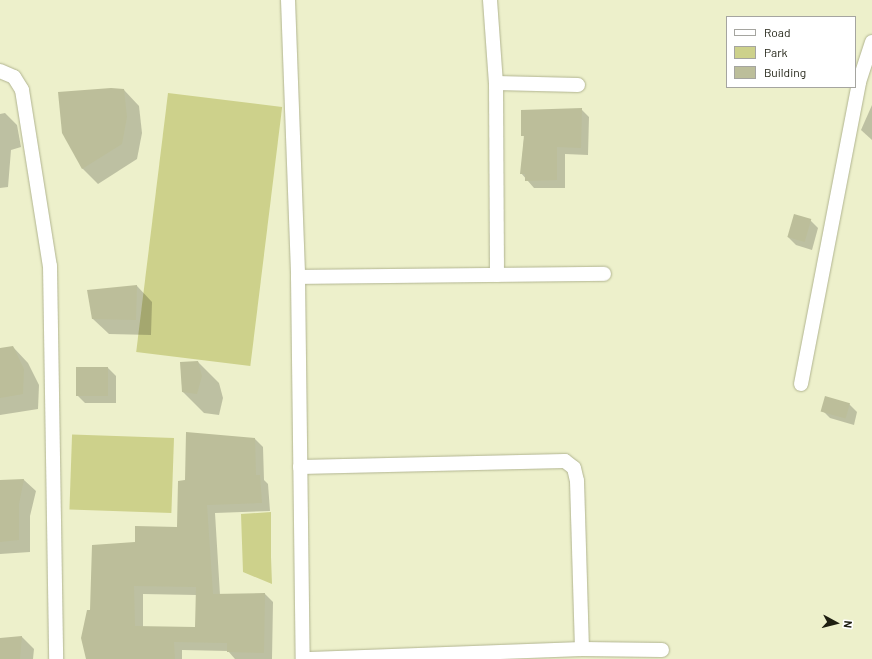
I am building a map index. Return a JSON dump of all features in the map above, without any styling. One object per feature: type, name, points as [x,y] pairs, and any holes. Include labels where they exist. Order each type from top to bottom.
[{"type":"street","points":[[288,0],[298,277],[303,659],[582,649],[662,650]]},
{"type":"street","points":[[490,0],[496,83],[497,275]]},
{"type":"street","points":[[802,384],[859,82],[872,42]]},
{"type":"street","points":[[0,71],[14,77],[22,90],[50,266],[56,659]]},
{"type":"street","points":[[496,83],[578,85]]},
{"type":"street","points":[[298,277],[604,274]]},
{"type":"street","points":[[300,467],[565,461],[574,468],[577,481],[582,649]]},
{"type":"green space","points":[[168,93],[282,107],[250,366],[136,352]]},
{"type":"green space","points":[[72,434],[174,438],[171,513],[69,509]]},
{"type":"green space","points":[[271,512],[272,584],[243,572],[241,514]]},
{"type":"building","points":[[111,88],[124,89],[127,117],[122,144],[82,169],[62,133],[58,92]]},
{"type":"building","points":[[582,108],[581,148],[557,147],[557,180],[525,181],[525,174],[520,174],[524,136],[521,136],[521,110]]},
{"type":"building","points":[[794,214],[811,219],[805,242],[787,237]]},
{"type":"building","points":[[137,285],[136,320],[92,319],[87,290]]},
{"type":"building","points":[[13,346],[24,369],[23,394],[0,398],[0,348]]},
{"type":"building","points":[[198,361],[202,376],[197,394],[182,392],[180,362]]},
{"type":"building","points":[[76,367],[108,367],[108,396],[76,396]]},
{"type":"building","points":[[825,396],[850,403],[846,419],[821,411]]},
{"type":"building","points":[[186,432],[255,438],[256,475],[260,475],[262,503],[207,505],[213,594],[265,593],[264,653],[227,652],[227,643],[174,642],[175,659],[86,659],[81,638],[87,610],[90,610],[92,545],[135,542],[135,526],[177,527],[178,481],[185,480]],"holes":[[[134,586],[196,587],[195,627],[135,626]]]},
{"type":"building","points":[[24,479],[19,504],[19,540],[0,542],[0,480]]},
{"type":"building","points":[[22,636],[20,659],[0,659],[0,638]]}]
